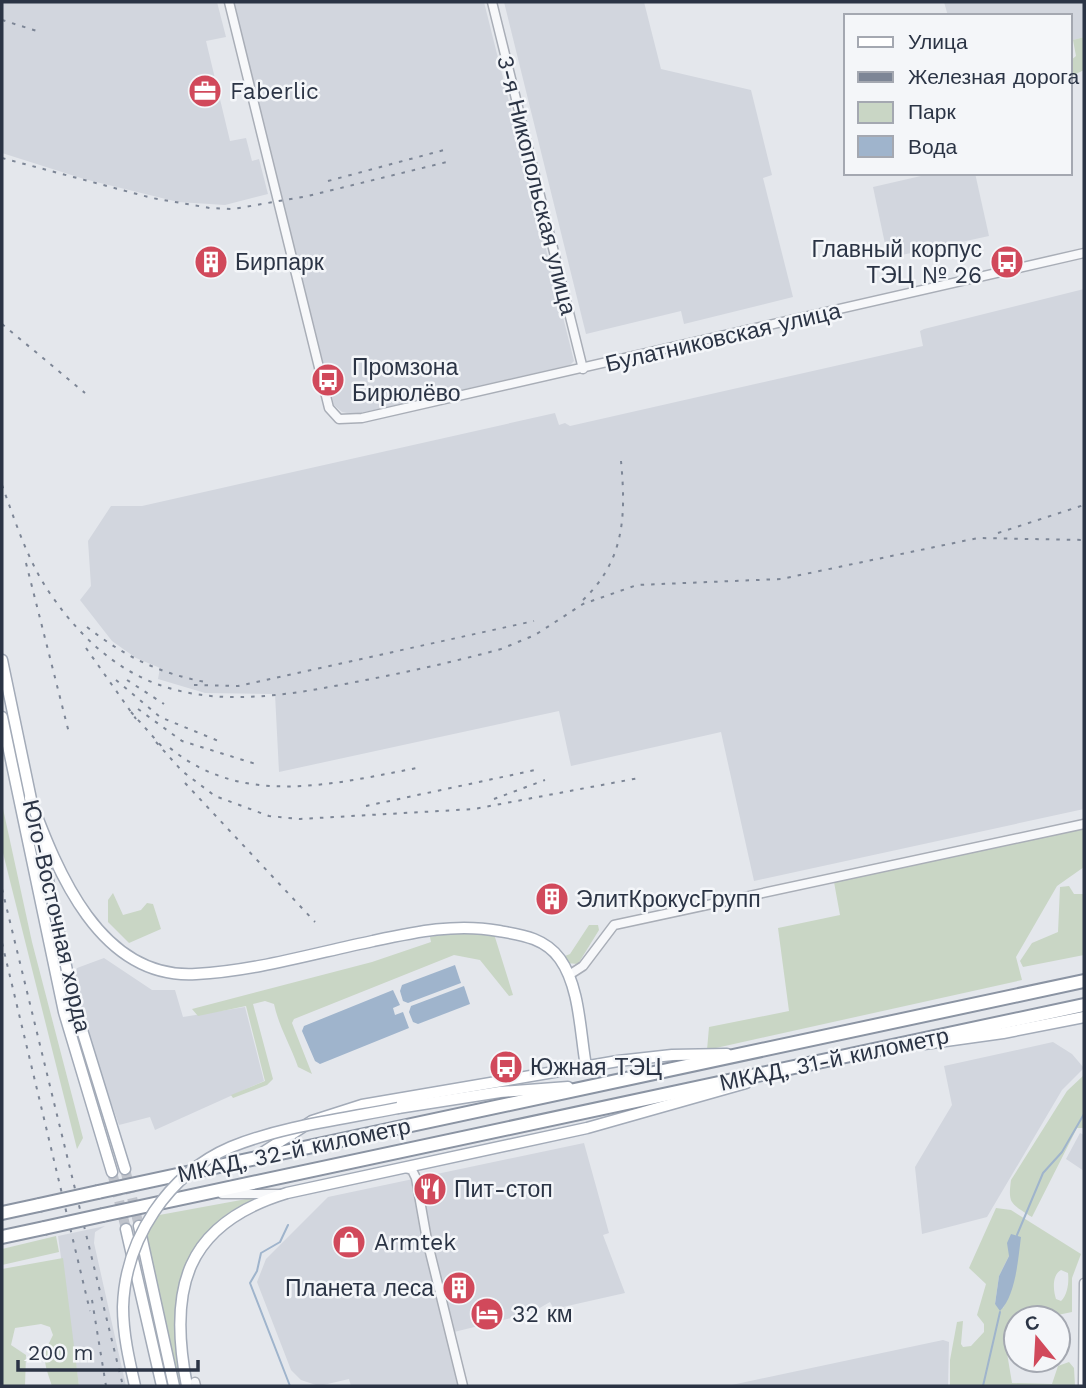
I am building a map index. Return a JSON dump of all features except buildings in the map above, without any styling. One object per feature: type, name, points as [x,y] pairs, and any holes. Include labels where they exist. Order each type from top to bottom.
[{"type":"highway","name":"МКАД, 31-й километр","points":[[586,1087],[1084,981]]},
{"type":"highway","name":"МКАД, 31-й километр","points":[[584,1112],[1084,1005]]},
{"type":"highway","name":"МКАД, 32-й километр","points":[[2,1213],[586,1087]]},
{"type":"highway","name":"МКАД, 32-й километр","points":[[2,1237],[584,1112]]},
{"type":"main road","name":"Юго-Восточная хорда","points":[[2,660],[74,1004],[125,1168]]},
{"type":"main road","name":"Юго-Восточная хорда","points":[[2,716],[64,1012],[111,1172]]},
{"type":"main road","points":[[30,798],[60,875],[110,941],[147,966],[194,975],[246,968],[394,936],[473,926],[528,937],[540,942],[558,957],[569,975],[586,1066]]},
{"type":"main road","points":[[885,1048],[991,1035],[1084,1017]]},
{"type":"main road","points":[[241,1162],[271,1148],[312,1121],[333,1113],[422,1094],[586,1066],[672,1055],[749,1053]]},
{"type":"main road","points":[[193,1385],[179,1339],[178,1316],[184,1284],[193,1262],[207,1241],[236,1214],[263,1200],[587,1128],[845,1056]]},
{"type":"main road","points":[[135,1386],[124,1333],[126,1281],[142,1232],[178,1184],[212,1156],[248,1141],[398,1108],[500,1092],[586,1087]]},
{"type":"main road","points":[[139,1226],[174,1386]]},
{"type":"main road","points":[[126,1229],[162,1386]]},
{"type":"street","name":"Булатниковская улица","points":[[229,2],[329,408],[339,419],[362,418],[583,369],[1084,253]]},
{"type":"street","name":"3-я Никопольская улица","points":[[492,2],[583,369]]},
{"type":"street","points":[[569,975],[583,966],[614,925],[1084,824]]},
{"type":"street","points":[[418,1186],[424,1169],[432,1162]]},
{"type":"street","points":[[405,1168],[413,1171],[418,1186],[427,1240],[463,1386]]},
{"type":"street","points":[[198,1194],[286,1194]]},
{"type":"street","points":[[1083,1386],[1084,1283]]},
{"type":"shaded area","points":[[2,2],[217,2],[226,37],[206,41],[230,141],[246,138],[252,161],[259,159],[268,194],[225,205],[178,202],[84,179],[2,153]]},
{"type":"shaded area","points":[[232,2],[484,2],[574,361],[570,365],[352,414],[342,412],[334,405]]},
{"type":"shaded area","points":[[504,2],[644,2],[661,69],[751,90],[772,175],[763,178],[793,297],[684,324],[681,311],[586,334]]},
{"type":"shaded area","points":[[944,2],[1084,2],[1084,37],[1072,40],[1072,14],[947,14]]},
{"type":"shaded area","points":[[925,175],[975,175],[989,236],[888,258],[873,187]]},
{"type":"shaded area","points":[[1084,289],[1084,809],[754,881],[721,732],[571,766],[559,711],[279,772],[275,694],[205,693],[158,679],[160,668],[136,658],[112,641],[80,600],[91,586],[88,541],[111,506],[142,506],[555,413],[559,425],[565,423],[570,426],[923,346],[920,331],[924,329]]},
{"type":"shaded area","points":[[104,958],[152,990],[175,990],[183,1017],[245,1007],[264,1081],[155,1130],[150,1117],[119,1125],[93,1051],[74,975],[77,968]]},
{"type":"shaded area","points":[[1053,1042],[1072,1054],[1084,1068],[1062,1090],[987,1217],[922,1234],[915,1167],[952,1105],[944,1066]]},
{"type":"shaded area","points":[[1080,1133],[1084,1135],[1084,1171],[1066,1159]]},
{"type":"shaded area","points":[[584,1143],[609,1233],[603,1235],[625,1293],[554,1309],[550,1302],[531,1313],[454,1332],[467,1386],[351,1386],[349,1379],[319,1386],[301,1380],[291,1370],[257,1282],[266,1259],[328,1197]]},
{"type":"shaded area","points":[[105,1226],[95,1232],[94,1243],[126,1386],[79,1386],[58,1236]]},
{"type":"shaded area","points":[[943,1340],[949,1342],[948,1386],[727,1386]]},
{"type":"green space","points":[[1084,37],[1084,70],[1072,76],[1072,59],[1076,56],[1073,40]]},
{"type":"green space","points":[[2,804],[32,942],[83,1138],[77,1149],[2,849]]},
{"type":"green space","points":[[1084,828],[1084,867],[1057,886],[1016,957],[1022,980],[707,1050],[709,1027],[789,1011],[778,928],[840,915],[834,882]]},
{"type":"green space","points":[[1069,886],[1074,894],[1084,894],[1084,955],[1023,967],[1020,961],[1032,943],[1058,932],[1060,887]]},
{"type":"green space","points":[[113,893],[123,915],[141,910],[147,903],[153,904],[161,929],[129,943],[108,922],[108,900]]},
{"type":"green space","points":[[589,925],[598,925],[599,930],[578,964],[566,963],[565,956],[570,954]]},
{"type":"green space","points":[[457,932],[494,934],[513,995],[509,996],[480,960],[454,955],[294,1019],[292,1023],[312,1074],[298,1067],[274,1004],[265,1001],[253,1004],[273,1079],[267,1085],[233,1098],[231,1095],[265,1081],[246,1006],[198,1016],[192,1009],[372,962],[431,942],[430,937]]},
{"type":"green space","points":[[1084,1075],[1084,1128],[1077,1128],[1032,1217],[1012,1202],[1011,1180],[1067,1091]]},
{"type":"green space","points":[[257,1197],[233,1210],[212,1227],[196,1246],[185,1267],[175,1312],[175,1336],[183,1386],[179,1386],[143,1218]]},
{"type":"green space","points":[[996,1208],[1011,1210],[1081,1254],[1072,1278],[1072,1304],[1005,1304],[1011,1291],[1009,1256],[999,1276],[995,1304],[1002,1308],[1002,1374],[1010,1374],[1012,1383],[1052,1384],[1055,1374],[1072,1374],[1072,1366],[1075,1386],[950,1386],[950,1360],[957,1322],[963,1321],[961,1344],[963,1347],[971,1346],[984,1332],[984,1324],[977,1315],[986,1284],[969,1268]],"holes":[[[1061,1270],[1068,1273],[1067,1292],[1061,1301],[1056,1299],[1055,1279]]]},
{"type":"green space","points":[[56,1236],[59,1252],[2,1265],[2,1249]]},
{"type":"green space","points":[[63,1258],[79,1386],[52,1386],[45,1360],[53,1335],[50,1327],[41,1324],[15,1328],[11,1345],[26,1355],[25,1386],[2,1386],[2,1269]]},
{"type":"water","points":[[455,965],[461,983],[408,1003],[403,1001],[400,991],[402,985]]},
{"type":"water","points":[[464,986],[470,1004],[418,1024],[413,1022],[409,1012],[411,1006]]},
{"type":"water","points":[[393,990],[400,1005],[393,1008],[395,1015],[403,1012],[409,1028],[320,1064],[315,1061],[302,1031],[304,1026]]},
{"type":"water","points":[[1011,1234],[1021,1237],[1013,1286],[1000,1311],[995,1304],[999,1276],[1009,1256],[1007,1243]]},
{"type":"waterway","points":[[1017,1235],[1043,1173],[1062,1152],[1084,1114]]},
{"type":"waterway","points":[[288,1225],[280,1242],[261,1253],[257,1271],[250,1283],[290,1386]]},
{"type":"waterway","points":[[983,1386],[1000,1312]]},
{"type":"tunnel","points":[[125,1169],[139,1226]]},
{"type":"tunnel","points":[[112,1172],[126,1229]]},
{"type":"railway","points":[[2,20],[37,31]]},
{"type":"railway","points":[[328,181],[444,150]]},
{"type":"railway","points":[[2,158],[152,198],[210,208],[233,209],[308,196],[447,162]]},
{"type":"railway","points":[[2,324],[85,393]]},
{"type":"railway","points":[[583,600],[607,569],[620,536],[623,500],[621,461]]},
{"type":"railway","points":[[2,485],[35,567],[49,592],[79,630],[111,659],[144,679],[179,691],[217,696],[299,692],[404,672],[501,649],[535,635],[583,604],[637,585],[781,579],[978,538],[1084,540]]},
{"type":"railway","points":[[998,533],[1084,505]]},
{"type":"railway","points":[[26,563],[69,733]]},
{"type":"railway","points":[[194,685],[238,686],[534,621]]},
{"type":"railway","points":[[87,627],[114,647],[142,662],[172,674],[205,682]]},
{"type":"railway","points":[[86,648],[136,719]]},
{"type":"railway","points":[[116,680],[160,717],[221,742]]},
{"type":"railway","points":[[127,680],[164,704]]},
{"type":"railway","points":[[138,709],[182,741],[259,765]]},
{"type":"railway","points":[[131,712],[164,749]]},
{"type":"railway","points":[[156,742],[182,771],[215,796],[269,816],[300,819],[474,809],[639,778]]},
{"type":"railway","points":[[170,748],[199,767],[229,779],[260,785],[324,784],[422,767]]},
{"type":"railway","points":[[366,806],[540,769]]},
{"type":"railway","points":[[494,799],[545,780]]},
{"type":"railway","points":[[185,783],[315,922]]},
{"type":"railway","points":[[2,889],[123,1386]]},
{"type":"railway","points":[[2,943],[90,1311]]},
{"type":"railway","points":[[92,1300],[106,1386]]},
{"type":"place","name":"Faberlic","points":[[205,91]]},
{"type":"place","name":"Бирпарк","points":[[211,262]]},
{"type":"place","name":"Главный корпус ТЭЦ № 26","points":[[1007,262]]},
{"type":"place","name":"Промзона Бирюлёво","points":[[328,380]]},
{"type":"place","name":"ЭлитКрокусГрупп","points":[[552,899]]},
{"type":"place","name":"Южная ТЭЦ","points":[[506,1067]]},
{"type":"place","name":"Пит-стоп","points":[[430,1189]]},
{"type":"place","name":"Armtek","points":[[349,1242]]},
{"type":"place","name":"Планета леса","points":[[459,1288]]},
{"type":"place","name":"32 км","points":[[487,1314]]}]
